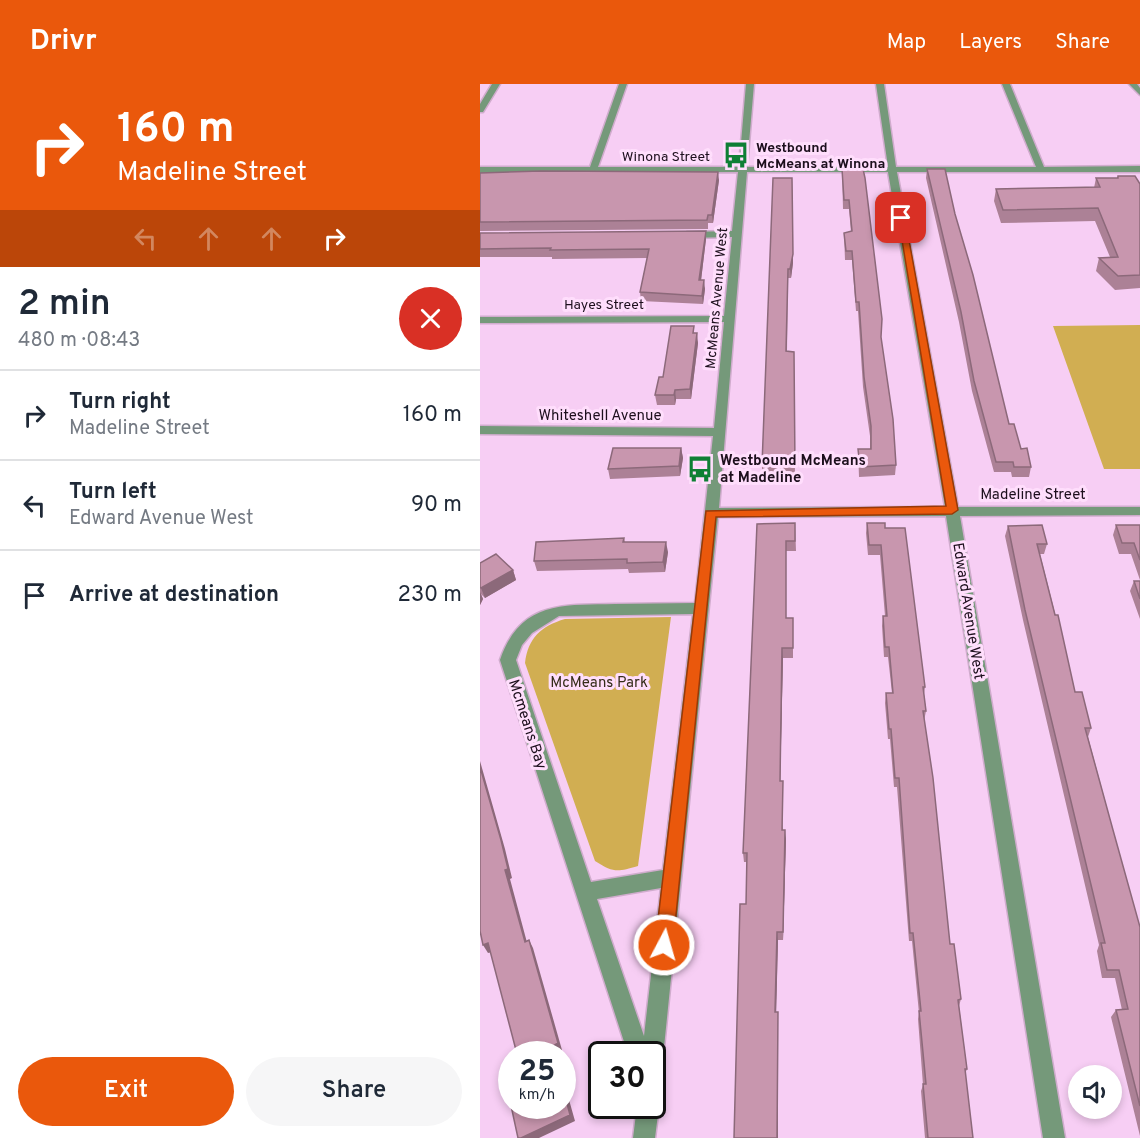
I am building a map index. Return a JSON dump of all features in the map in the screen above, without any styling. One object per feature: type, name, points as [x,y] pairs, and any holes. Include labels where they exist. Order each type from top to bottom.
[{"type":"street","points":[[480,110],[496,84]]},
{"type":"street","points":[[593,170],[623,84]]},
{"type":"street","name":"McMeans Avenue West","points":[[710,513],[720,432],[750,84]]},
{"type":"street","name":"Edward Avenue West","points":[[880,84],[892,170],[952,510],[1054,1138]]},
{"type":"street","points":[[1006,84],[1041,169]]},
{"type":"street","points":[[1133,84],[1140,93]]},
{"type":"street","name":"Winona Street","points":[[480,170],[1140,169]]},
{"type":"street","points":[[675,235],[736,234]]},
{"type":"street","name":"Hayes Street","points":[[480,320],[729,318]]},
{"type":"street","name":"Whiteshell Avenue","points":[[480,430],[720,432]]},
{"type":"street","name":"Madeline Street","points":[[710,513],[1140,510]]},
{"type":"street","points":[[654,1041],[710,513]]},
{"type":"street","name":"Mcmeans Bay","points":[[635,1041],[512,678],[508,660],[513,644],[534,622],[558,611],[701,608]]},
{"type":"street","points":[[585,892],[670,878]]},
{"type":"street","points":[[644,1138],[646,1119]]},
{"type":"green space","points":[[1140,325],[1140,469],[1104,469],[1053,326]]},
{"type":"green space","name":"McMeans Park","points":[[671,617],[638,866],[620,870],[611,869],[595,861],[525,663],[527,654],[537,634],[549,625],[565,619]]},
{"type":"building","points":[[842,169],[863,169],[865,178],[882,319],[881,337],[893,419],[896,465],[860,467],[858,449],[871,449],[871,426],[852,251],[846,251],[844,233],[852,231],[849,200],[844,200]]},
{"type":"building","points":[[927,169],[945,169],[1009,424],[1014,424],[1021,449],[1027,448],[1031,467],[1014,467],[1013,462],[996,462],[974,381],[961,312]]},
{"type":"building","points":[[718,172],[712,215],[708,215],[707,220],[480,222],[480,173]]},
{"type":"building","points":[[1118,176],[1135,176],[1140,184],[1140,275],[1118,276],[1099,258],[1118,257],[1098,208],[1003,210],[996,189],[1100,187],[1096,178],[1118,178]]},
{"type":"building","points":[[773,178],[792,178],[793,254],[790,269],[788,269],[786,351],[794,352],[795,467],[762,465]]},
{"type":"building","points":[[706,231],[699,280],[704,280],[702,296],[640,292],[649,249],[480,249],[480,233]]},
{"type":"building","points":[[671,326],[694,326],[693,333],[697,333],[690,389],[675,390],[674,395],[655,395],[659,377],[663,377]]},
{"type":"building","points":[[613,448],[681,448],[679,466],[608,469]]},
{"type":"building","points":[[795,523],[795,541],[786,541],[786,618],[793,618],[793,648],[782,648],[780,781],[783,781],[782,830],[785,830],[783,932],[777,932],[775,1012],[778,1012],[777,1138],[734,1138],[740,904],[746,904],[747,853],[743,853],[757,524]]},
{"type":"building","points":[[867,523],[885,523],[885,528],[905,528],[925,687],[923,687],[926,711],[923,711],[933,778],[950,944],[954,944],[961,999],[958,1000],[973,1138],[928,1138],[923,1084],[926,1084],[919,1011],[921,1011],[913,933],[910,933],[899,778],[895,778],[886,693],[893,693],[889,647],[885,647],[883,616],[887,616],[881,545],[869,545]]},
{"type":"building","points":[[1042,525],[1047,544],[1037,544],[1055,615],[1058,615],[1075,692],[1082,692],[1091,728],[1085,728],[1140,927],[1140,1106],[1116,1010],[1128,1009],[1119,970],[1107,970],[1101,943],[1105,943],[1025,610],[1008,526]]},
{"type":"building","points":[[1116,525],[1140,525],[1140,560],[1134,543],[1122,543]]},
{"type":"building","points":[[624,538],[623,542],[666,542],[663,562],[627,563],[627,559],[534,561],[536,542]]},
{"type":"building","points":[[496,554],[513,570],[481,588],[480,563]]},
{"type":"building","points":[[1134,581],[1140,581],[1140,599]]},
{"type":"building","points":[[480,767],[501,840],[508,869],[505,870],[525,942],[529,940],[557,1041],[514,1041],[488,943],[483,945],[480,931]]},
{"type":"building","points":[[514,1119],[561,1119],[521,1138],[518,1138]]},
{"type":"place","name":"Westbound McMeans at Winona","points":[[736,155]]},
{"type":"place","name":"Westbound McMeans at Madeline","points":[[700,469]]},
{"type":"route","points":[[664,945],[710,513],[952,510],[901,218]]}]
